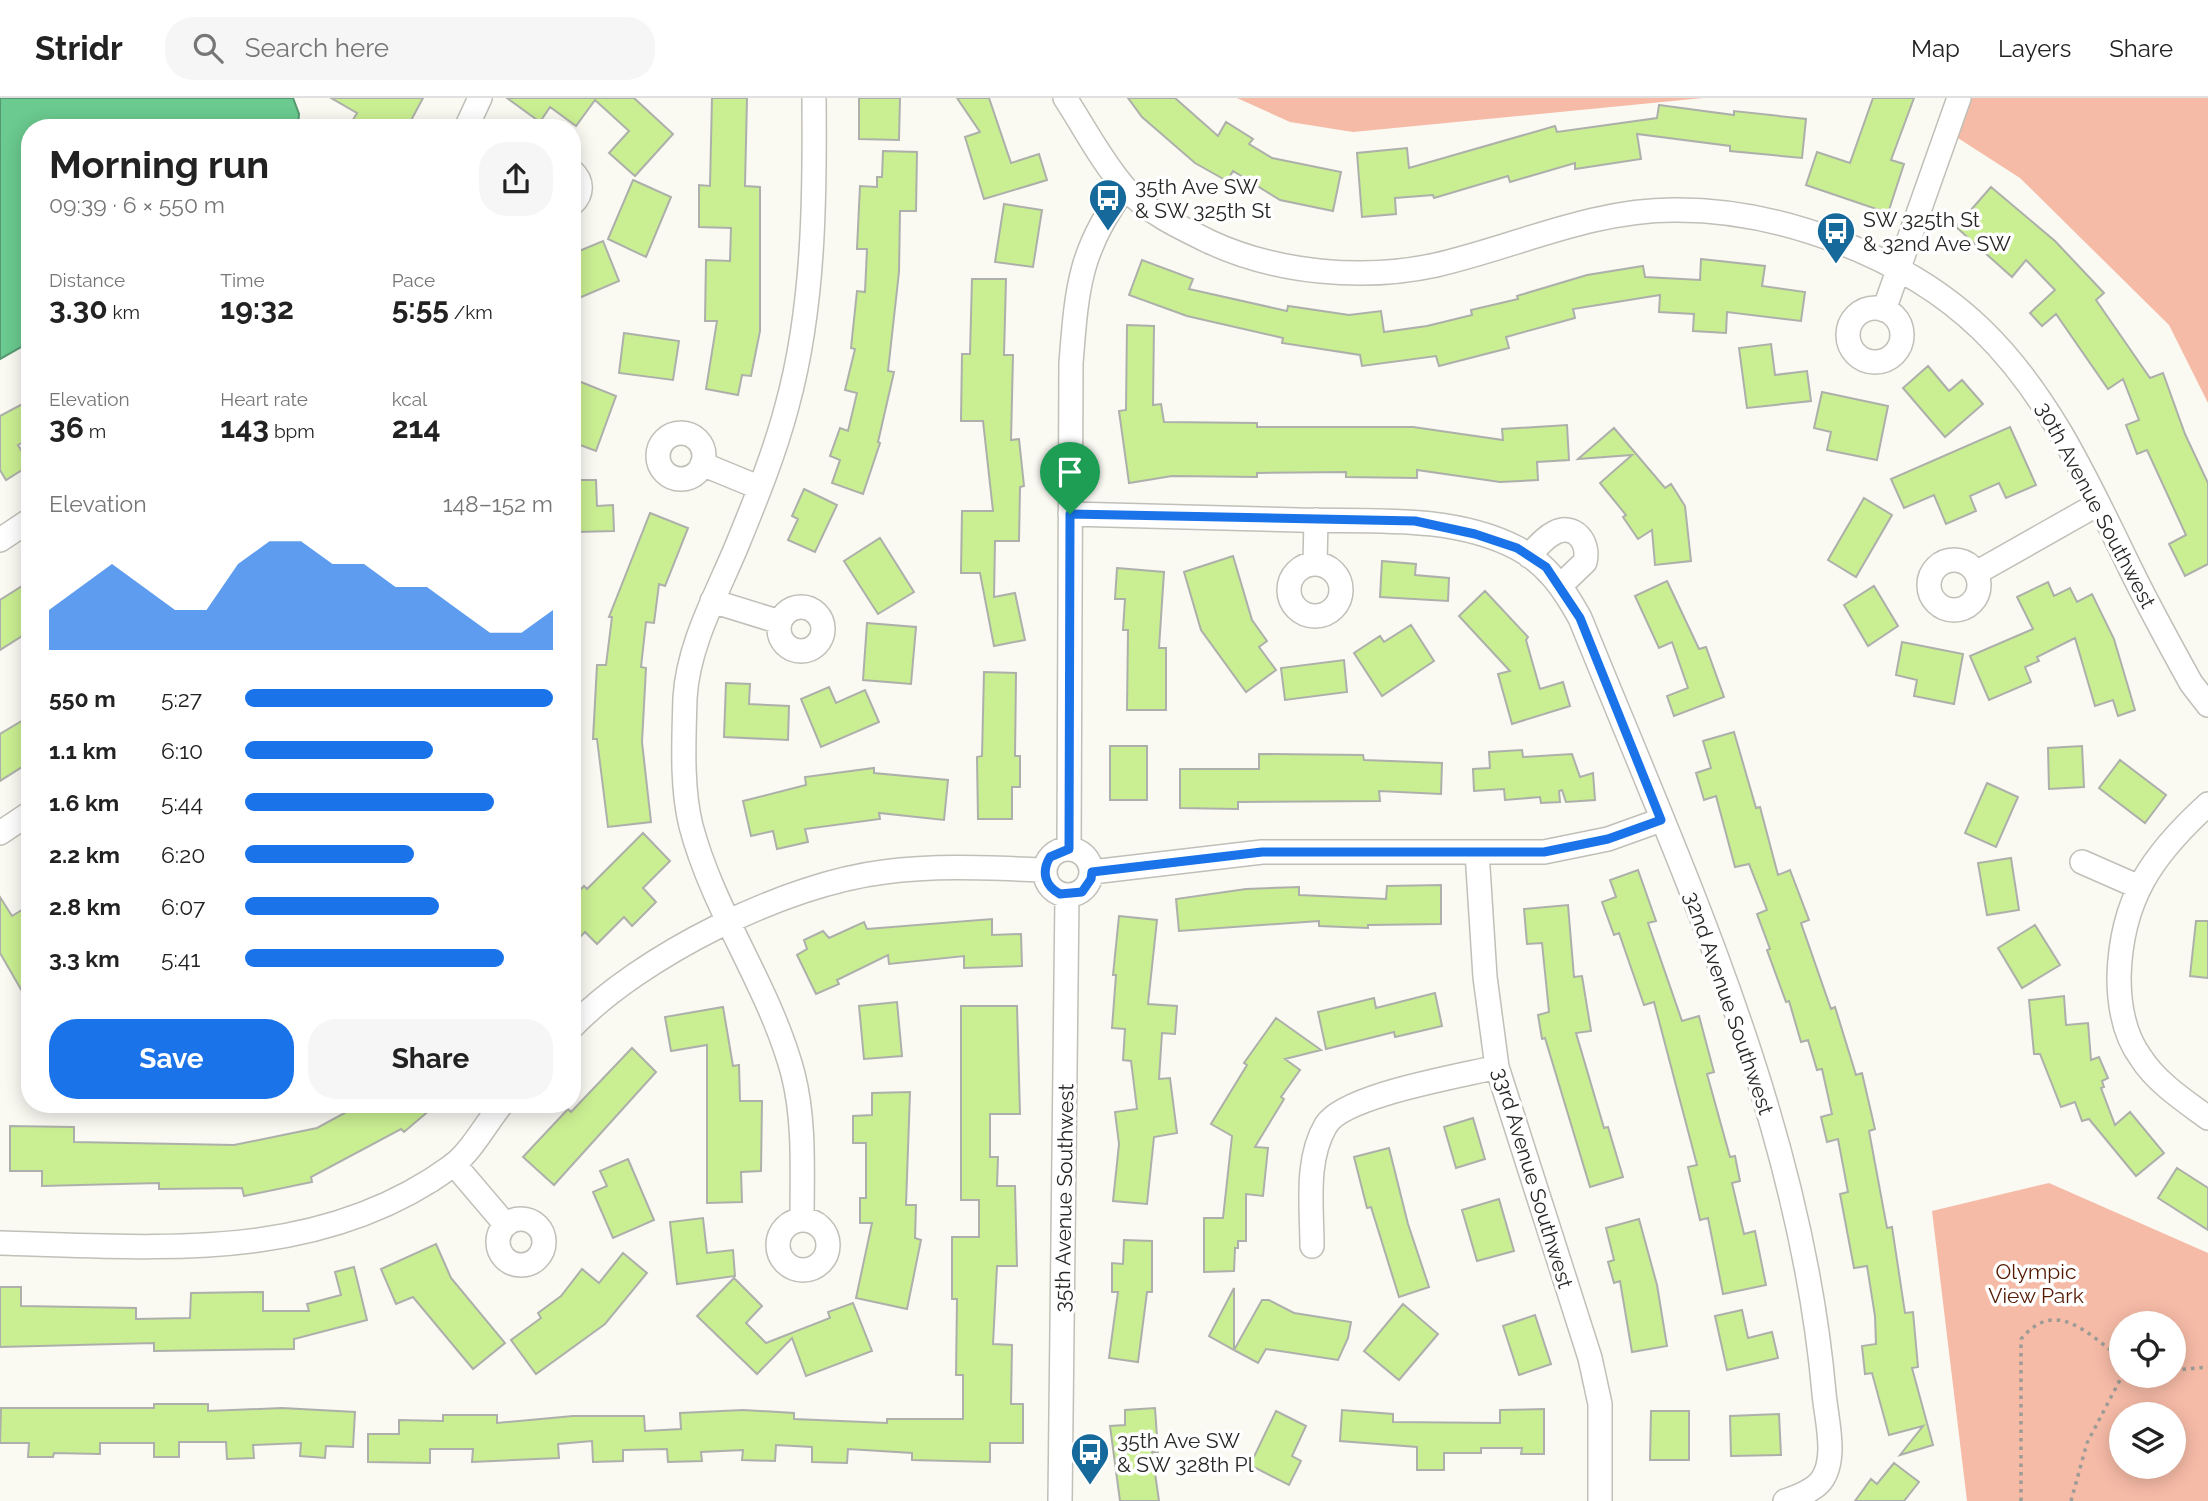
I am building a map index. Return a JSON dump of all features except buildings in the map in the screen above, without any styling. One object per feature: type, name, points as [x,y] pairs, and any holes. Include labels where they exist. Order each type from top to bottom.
[{"type":"street","points":[[470,119],[480,98]]},
{"type":"street","points":[[802,1220],[802,1144],[793,1075],[766,996],[709,877],[691,824],[685,775],[685,694],[712,601],[758,488],[787,407],[803,330],[811,233],[814,98]]},
{"type":"street","name":"30th Avenue Southwest","points":[[1065,98],[1125,188],[1176,226],[1233,253],[1292,268],[1359,273],[1434,266],[1521,238],[1604,217],[1672,210],[1733,214],[1792,226],[1848,245],[1898,271],[1956,307],[2012,362],[2040,399],[2191,683],[2208,705]]},
{"type":"street","points":[[1884,310],[1959,98]]},
{"type":"street","points":[[1069,849],[1071,363],[1077,286],[1101,220],[1125,188]]},
{"type":"street","points":[[702,464],[758,488]]},
{"type":"street","points":[[1976,573],[2098,504]]},
{"type":"street","points":[[1070,514],[1415,521],[1475,534],[1517,548],[1537,562],[1556,531],[1565,530],[1581,537],[1586,544],[1585,562],[1560,586]]},
{"type":"street","points":[[1315,563],[1316,520]]},
{"type":"street","points":[[0,540],[21,526]]},
{"type":"street","name":"32nd Avenue Southwest","points":[[1537,562],[1560,586],[1580,618],[1749,1048],[1788,1178],[1821,1359],[1829,1462],[1821,1482],[1800,1496],[1785,1501]]},
{"type":"street","points":[[712,601],[780,622]]},
{"type":"street","points":[[2208,804],[2162,850],[2139,887],[2124,925],[2120,951],[2120,1003],[2133,1047],[2153,1073],[2208,1118]]},
{"type":"street","points":[[1092,872],[1262,852],[1544,852],[1608,839],[1661,820]]},
{"type":"street","points":[[0,833],[21,824]]},
{"type":"street","points":[[1069,849],[1082,853],[1092,872],[1091,879],[1082,892],[1068,896],[1060,894],[1048,885],[1045,870],[1050,857],[1069,849]]},
{"type":"street","name":"33rd Avenue Southwest","points":[[1477,852],[1488,1008],[1497,1067],[1590,1358],[1601,1404],[1600,1501]]},
{"type":"street","points":[[2082,862],[2139,887]]},
{"type":"street","points":[[581,1018],[590,1008],[681,946],[771,904],[883,872],[969,867],[1045,870]]},
{"type":"street","name":"35th Avenue Southwest","points":[[1060,1501],[1068,896]]},
{"type":"street","points":[[1312,1246],[1314,1163],[1323,1130],[1335,1114],[1359,1102],[1497,1067]]},
{"type":"street","points":[[0,1243],[168,1247],[284,1238],[348,1222],[407,1194],[454,1164],[495,1113]]},
{"type":"street","points":[[454,1164],[506,1225]]},
{"type":"path","points":[[2021,1501],[2021,1339],[2033,1325],[2058,1318],[2077,1327],[2109,1350]]},
{"type":"path","points":[[2186,1369],[2208,1367]]},
{"type":"path","points":[[2071,1501],[2087,1443],[2116,1388]]},
{"type":"green space","points":[[1237,98],[1703,98],[1353,132],[1290,122]]},
{"type":"green space","points":[[1959,98],[2208,98],[2208,403],[2169,325],[2020,178],[1947,131]]},
{"type":"green space","name":"Olympic View Park","points":[[2049,1183],[2208,1253],[2208,1501],[1967,1501],[1932,1211]]},
{"type":"shaded area","points":[[0,98],[293,98],[299,119],[21,119],[21,347],[0,359]]},
{"type":"place","name":"35th Ave SW & SW 325th St","points":[[1108,232]]},
{"type":"place","name":"SW 325th St & 32nd Ave SW","points":[[1836,265]]},
{"type":"place","name":"35th Ave SW & SW 328th Pl","points":[[1090,1486]]},
{"type":"route","points":[[1070,514],[1415,521],[1475,534],[1517,548],[1546,567],[1580,618],[1661,820],[1608,839],[1544,852],[1262,852],[1092,872],[1091,879],[1082,892],[1068,896],[1053,891],[1045,878],[1046,863],[1055,853],[1069,849],[1070,514]]}]
